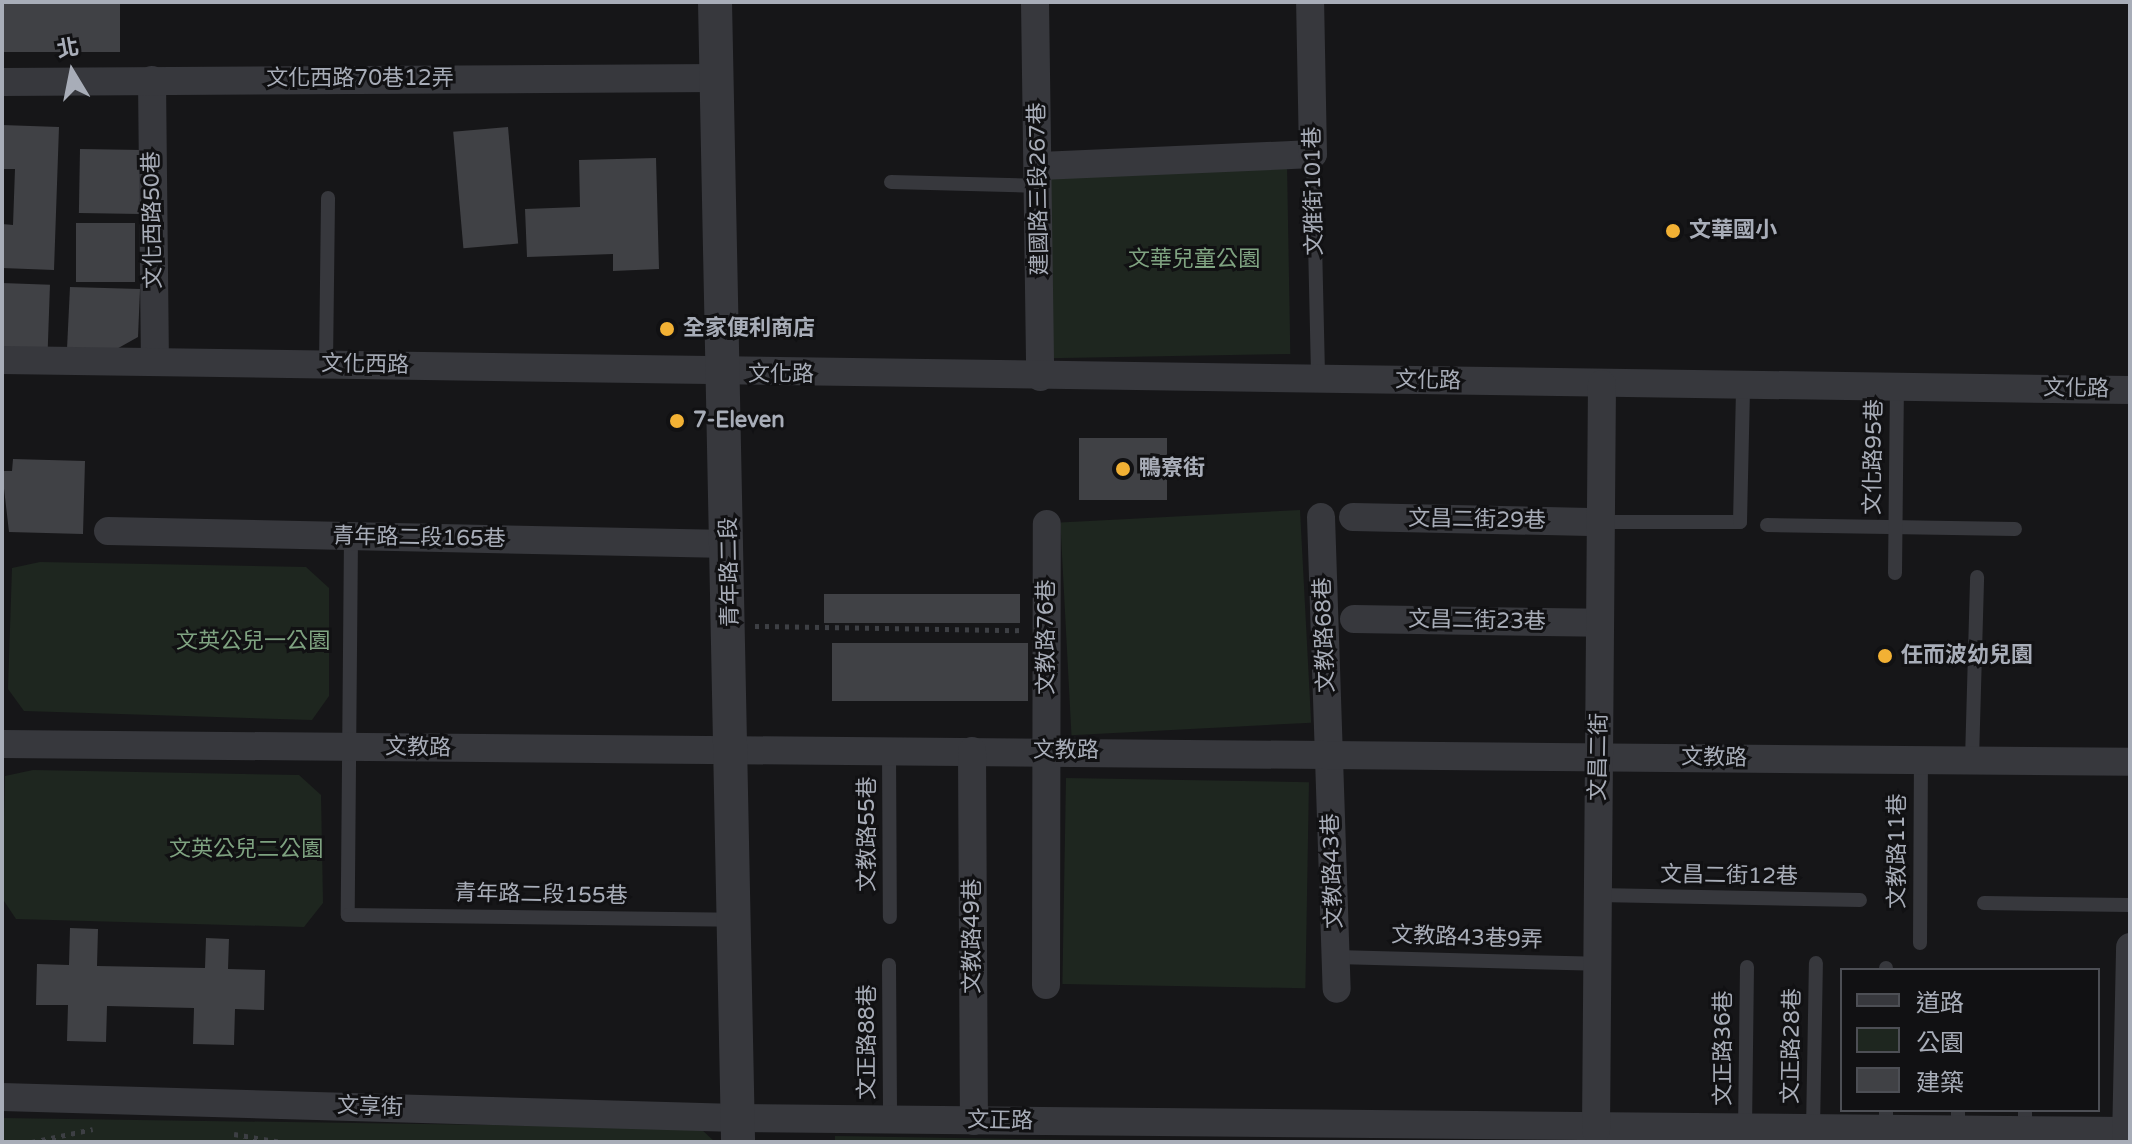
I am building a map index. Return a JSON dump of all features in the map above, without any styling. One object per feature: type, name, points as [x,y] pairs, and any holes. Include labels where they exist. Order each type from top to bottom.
[{"type":"street","name":"青年路二段","points":[[715,2],[727,374],[738,1130]]},
{"type":"street","name":"建國路三段267巷","points":[[1035,2],[1040,176],[1040,377]]},
{"type":"street","name":"文雅街101巷","points":[[1310,2],[1313,154]]},
{"type":"street","name":"文化西路70巷12弄","points":[[2,82],[718,78]]},
{"type":"street","name":"文化西路50巷","points":[[152,80],[155,360]]},
{"type":"street","points":[[1040,176],[1313,154]]},
{"type":"street","name":"文化西路","points":[[2,360],[155,360],[727,374]]},
{"type":"street","name":"文化路","points":[[727,374],[2130,390]]},
{"type":"street","name":"文昌二街","points":[[1596,1130],[1602,384]]},
{"type":"street","name":"文教路68巷","points":[[1321,517],[1329,753]]},
{"type":"street","name":"文昌二街29巷","points":[[1353,517],[1601,522]]},
{"type":"street","name":"文教路76巷","points":[[1046,985],[1047,524]]},
{"type":"street","name":"青年路二段165巷","points":[[108,531],[729,544]]},
{"type":"street","name":"文昌二街23巷","points":[[1354,619],[1600,623]]},
{"type":"street","name":"文教路","points":[[2,744],[2130,762]]},
{"type":"street","name":"文教路49巷","points":[[972,751],[974,1121]]},
{"type":"street","name":"文教路43巷","points":[[1329,753],[1337,989]]},
{"type":"street","points":[[2126,1136],[2130,947]]},
{"type":"street","name":"文享街","points":[[2,1097],[738,1130]]},
{"type":"street","name":"文正路","points":[[738,1130],[890,1120],[1596,1130],[1813,1130],[1886,1120],[2025,1120],[2126,1136]]},
{"type":"lane","name":"文雅街101巷","points":[[1313,154],[1318,380]]},
{"type":"lane","points":[[891,182],[1040,176]]},
{"type":"lane","points":[[326,364],[328,198]]},
{"type":"lane","points":[[1601,522],[1740,522],[1743,385]]},
{"type":"lane","name":"文化路95巷","points":[[1895,573],[1897,387]]},
{"type":"lane","name":"文化路95巷","points":[[1767,525],[2015,529]]},
{"type":"lane","points":[[350,747],[351,536]]},
{"type":"lane","points":[[1972,760],[1977,577]]},
{"type":"lane","name":"青年路二段155巷","points":[[350,747],[348,915],[734,920]]},
{"type":"lane","name":"文教路55巷","points":[[889,751],[890,917]]},
{"type":"lane","name":"文教路11巷","points":[[1920,943],[1921,760]]},
{"type":"lane","name":"文昌二街12巷","points":[[1598,895],[1860,900]]},
{"type":"lane","points":[[1984,903],[2130,905]]},
{"type":"lane","name":"文教路43巷9弄","points":[[1336,957],[1597,964]]},
{"type":"lane","name":"文正路28巷","points":[[1813,1130],[1816,963]]},
{"type":"lane","name":"文正路88巷","points":[[889,965],[890,1120]]},
{"type":"lane","name":"文正路36巷","points":[[1745,1130],[1747,967]]},
{"type":"path","points":[[730,625],[1047,630]]},
{"type":"green space","name":"文華兒童公園","points":[[1287,164],[1290,354],[1048,358],[1045,168]]},
{"type":"green space","points":[[1300,510],[1311,723],[1071,735],[1060,523]]},
{"type":"green space","name":"文英公兒一公園","points":[[40,562],[306,567],[329,588],[329,696],[312,720],[24,711],[8,689],[12,568]]},
{"type":"green space","name":"文英公兒二公園","points":[[33,770],[299,775],[321,795],[323,903],[304,927],[16,919],[2,898],[5,776]]},
{"type":"green space","points":[[1066,778],[1309,782],[1305,988],[1062,984]]},
{"type":"green space","points":[[2,1118],[700,1128],[715,1142],[2,1142]]},
{"type":"green space","points":[[835,1136],[1212,1142],[835,1142]]},
{"type":"building","points":[[2,2],[120,2],[120,52],[2,52]]},
{"type":"building","points":[[2,125],[59,127],[54,270],[2,268],[2,224],[13,225],[15,169],[2,169]]},
{"type":"building","points":[[508,127],[518,244],[463,248],[453,132]]},
{"type":"building","points":[[80,149],[142,150],[141,214],[79,213]]},
{"type":"building","points":[[656,158],[659,269],[613,271],[613,254],[527,257],[525,209],[580,207],[579,160]]},
{"type":"building","points":[[76,223],[135,223],[135,282],[76,282]]},
{"type":"building","points":[[2,283],[50,285],[48,350],[2,348]]},
{"type":"building","points":[[70,287],[140,289],[138,337],[113,351],[67,349]]},
{"type":"building","name":"鴨寮街","points":[[1079,438],[1167,438],[1167,500],[1079,500]]},
{"type":"building","points":[[13,459],[85,461],[83,534],[9,532],[2,471],[12,471]]},
{"type":"building","points":[[824,594],[1020,594],[1020,623],[824,623]]},
{"type":"building","points":[[832,643],[1028,643],[1028,701],[832,701]]},
{"type":"building","points":[[70,928],[98,929],[97,966],[205,968],[206,938],[229,939],[228,969],[265,970],[264,1010],[235,1009],[234,1045],[193,1044],[194,1008],[107,1006],[106,1042],[67,1041],[68,1005],[36,1005],[37,964],[69,965]]},
{"type":"place","name":"文華國小","points":[[1673,231]]},
{"type":"place","name":"全家便利商店","points":[[667,329]]},
{"type":"place","name":"7-Eleven","points":[[677,421]]},
{"type":"place","name":"鴨寮街","points":[[1123,469]]},
{"type":"place","name":"任而波幼兒園","points":[[1885,656]]}]
